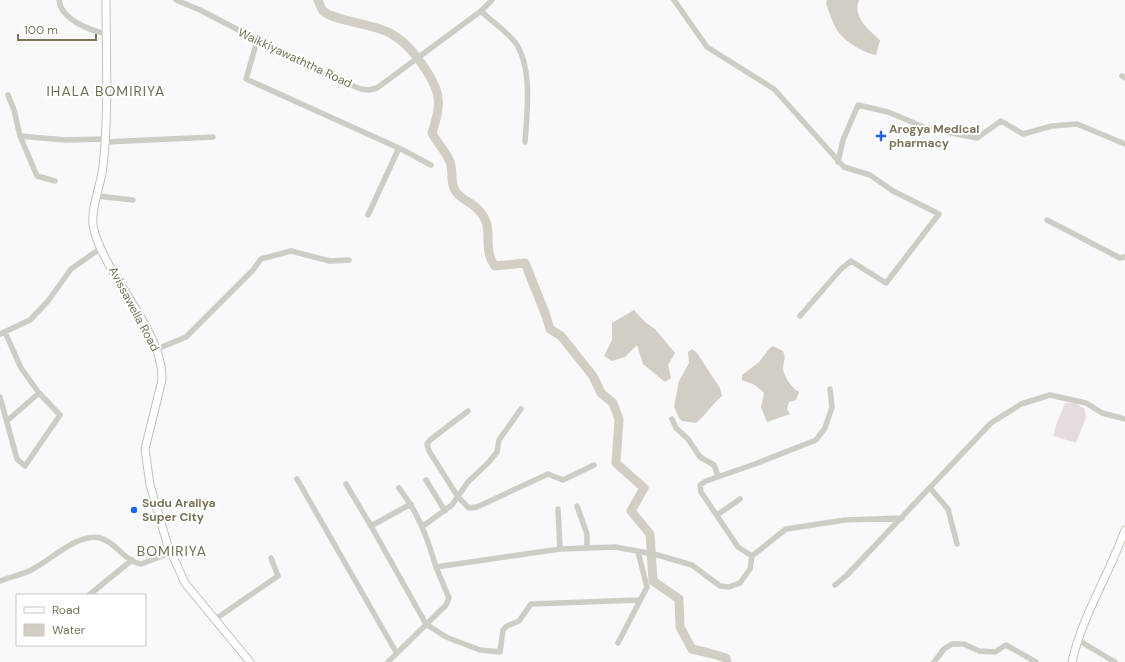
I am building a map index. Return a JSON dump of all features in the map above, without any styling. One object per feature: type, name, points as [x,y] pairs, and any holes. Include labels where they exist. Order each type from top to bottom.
[{"type":"main road","name":"Avissawella Road","points":[[106,0],[105,140],[103,168],[94,210],[93,228],[101,248],[157,349],[162,372],[162,380],[145,449],[150,485],[170,553],[184,583],[250,662]]},
{"type":"main road","points":[[1072,662],[1083,627],[1116,556],[1125,530]]},
{"type":"street","points":[[59,0],[67,15],[77,23],[93,31],[106,34]]},
{"type":"street","name":"Waikkiyawaththa Road","points":[[176,0],[200,10],[257,41],[325,75],[361,89],[369,90],[377,88],[480,11],[492,0]]},
{"type":"street","points":[[674,0],[707,47],[774,89],[844,167],[870,175],[894,191],[939,214],[886,283],[851,261],[841,269],[800,316]]},
{"type":"street","points":[[480,11],[516,43],[521,54],[527,79],[528,94],[525,142]]},
{"type":"street","points":[[257,41],[246,79],[431,164]]},
{"type":"street","points":[[8,95],[14,110],[20,136],[37,176],[55,181]]},
{"type":"street","points":[[838,162],[843,140],[858,105],[888,112],[926,128],[977,138],[1001,121],[1023,134],[1052,126],[1077,124],[1125,144]]},
{"type":"street","points":[[20,136],[65,140],[213,137]]},
{"type":"street","points":[[368,215],[399,148]]},
{"type":"street","points":[[98,196],[133,200]]},
{"type":"street","points":[[1047,220],[1120,258],[1125,257]]},
{"type":"street","points":[[0,396],[8,420],[17,459],[25,466],[60,415],[40,393],[21,368],[2,333],[30,320],[48,301],[71,268],[101,248]]},
{"type":"street","points":[[157,349],[186,337],[253,270],[262,259],[290,251],[330,261],[349,260]]},
{"type":"street","points":[[752,556],[738,546],[701,492],[700,486],[703,482],[718,476],[755,464],[816,440],[825,428],[832,407],[830,389]]},
{"type":"street","points":[[8,420],[40,393]]},
{"type":"street","points":[[835,585],[847,576],[991,423],[1021,404],[1050,395],[1086,403],[1102,413],[1125,419]]},
{"type":"street","points":[[423,526],[445,511],[458,497],[468,482],[489,462],[497,452],[499,440],[521,409]]},
{"type":"street","points":[[468,411],[430,440],[427,444],[429,451],[458,497],[469,508],[473,508],[548,474],[563,480],[594,465]]},
{"type":"street","points":[[672,419],[676,428],[688,439],[700,457],[714,465],[718,476]]},
{"type":"street","points":[[297,479],[396,652]]},
{"type":"street","points":[[426,480],[445,511]]},
{"type":"street","points":[[346,484],[426,624],[446,637],[473,648],[500,652],[503,630],[507,626],[519,621],[531,604],[639,600]]},
{"type":"street","points":[[388,662],[396,652],[446,605],[448,598],[436,568],[423,526],[411,504],[399,488]]},
{"type":"street","points":[[930,488],[948,509],[957,544]]},
{"type":"street","points":[[717,515],[740,499]]},
{"type":"street","points":[[371,526],[411,504]]},
{"type":"street","points":[[577,506],[586,534],[587,548]]},
{"type":"street","points":[[558,509],[560,549]]},
{"type":"street","points":[[436,568],[560,549],[614,547],[654,554],[692,564],[720,586],[729,587],[740,583],[750,569],[752,556],[786,529],[845,520],[902,518]]},
{"type":"street","points":[[0,581],[30,571],[70,545],[86,538],[97,537],[106,540],[132,560],[145,563],[170,553]]},
{"type":"street","points":[[618,642],[647,587],[638,552]]},
{"type":"street","points":[[214,620],[278,576],[271,558]]},
{"type":"street","points":[[90,594],[132,560]]},
{"type":"street","points":[[1078,640],[1115,662]]},
{"type":"street","points":[[934,662],[944,649],[952,644],[964,644],[979,651],[995,652],[1006,645],[1036,662]]},
{"type":"shaded area","points":[[1065,403],[1075,403],[1084,408],[1086,417],[1076,443],[1054,436],[1055,428]]},
{"type":"water","points":[[827,0],[859,0],[857,6],[858,12],[863,23],[880,40],[876,55],[860,49],[840,34],[832,20],[826,3]]},
{"type":"water","points":[[634,310],[645,322],[655,329],[675,353],[668,365],[671,378],[665,382],[643,364],[637,345],[625,357],[612,361],[604,356],[612,340],[612,323]]},
{"type":"water","points":[[773,346],[783,351],[785,357],[783,370],[786,378],[799,392],[796,400],[789,402],[787,409],[790,414],[767,422],[761,407],[764,393],[755,385],[742,380],[742,375],[759,362]]},
{"type":"water","points":[[692,349],[697,353],[720,388],[722,396],[696,423],[682,421],[674,407],[679,381],[689,363],[688,352]]},
{"type":"waterway","points":[[318,0],[323,11],[329,15],[374,27],[390,33],[401,40],[418,59],[431,78],[435,86],[438,100],[437,115],[432,133],[450,162],[452,181],[456,192],[459,196],[478,209],[485,219],[488,230],[488,248],[491,260],[495,266],[525,263],[550,329],[561,336],[593,376],[601,393],[613,403],[619,419],[616,463],[644,488],[631,511],[650,534],[653,581],[679,599],[680,627],[692,649],[726,658],[727,662]]},
{"type":"place","name":"Arogya Medical pharmacy","points":[[881,136]]},
{"type":"place","name":"Sudu Araliya Super City","points":[[134,510]]},
{"type":"district","name":"IHALA BOMIRIYA","points":[[106,91]]},
{"type":"district","name":"BOMIRIYA","points":[[172,551]]}]
